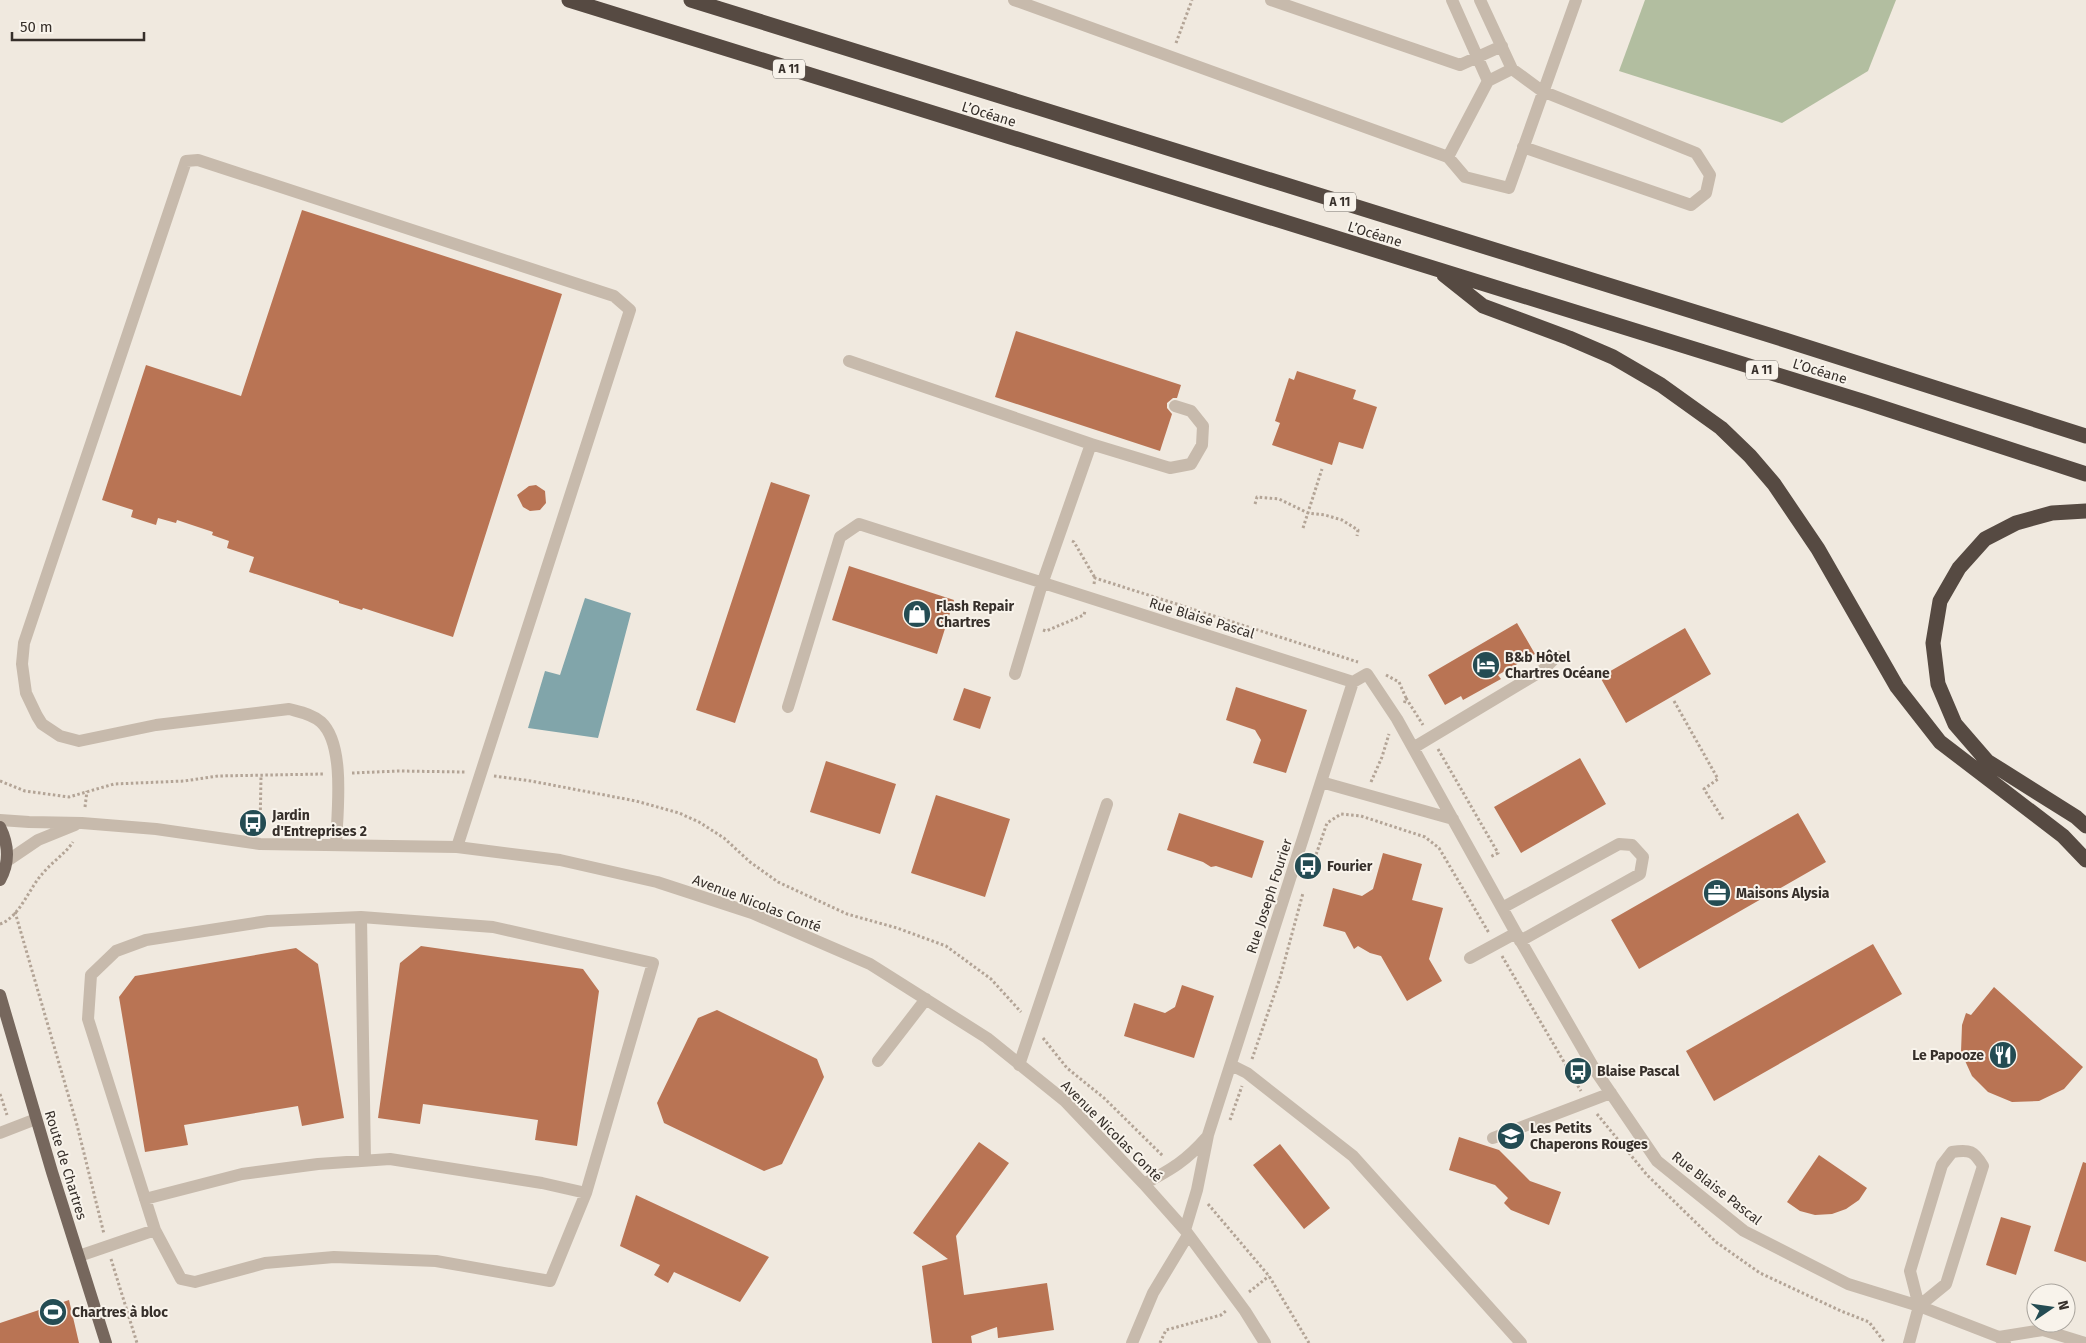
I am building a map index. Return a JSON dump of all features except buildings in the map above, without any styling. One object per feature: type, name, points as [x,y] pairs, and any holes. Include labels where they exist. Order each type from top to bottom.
[{"type":"highway","name":"L’Océane","points":[[569,0],[1856,399],[2086,474]]},
{"type":"highway","name":"L’Océane","points":[[691,0],[1775,337],[2086,436]]},
{"type":"highway","points":[[1437,270],[1483,306],[1569,338],[1612,358],[1661,385],[1720,428],[1750,456],[1774,484],[1818,549],[1897,687],[1940,742],[2063,836],[2086,860]]},
{"type":"highway","points":[[2086,511],[2052,513],[2016,523],[1985,539],[1960,568],[1940,601],[1933,643],[1938,684],[1955,724],[1987,761],[2076,817],[2086,826]]},
{"type":"main road","points":[[0,827],[8,850],[7,861],[0,880]]},
{"type":"main road","name":"Route de Chartres","points":[[0,995],[36,1119],[106,1343]]},
{"type":"street","points":[[1014,0],[1448,157],[1465,178],[1509,188],[1576,0]]},
{"type":"street","points":[[1271,0],[1460,65],[1502,46]]},
{"type":"street","points":[[1452,0],[1488,81]]},
{"type":"street","points":[[1480,0],[1512,69],[1542,91],[1696,153],[1710,175],[1706,193],[1691,205],[1523,147]]},
{"type":"street","points":[[1448,157],[1488,81],[1512,69]]},
{"type":"street","points":[[336,845],[338,774],[334,745],[328,730],[320,722],[304,713],[289,709],[165,724],[79,741],[60,736],[42,724],[26,694],[22,664],[24,643],[186,161],[198,160],[614,296],[630,310],[457,847]]},
{"type":"street","points":[[849,361],[1091,444],[1170,468],[1191,464],[1202,445],[1203,426],[1191,411],[1175,406]]},
{"type":"street","points":[[1015,674],[1042,584],[1091,444]]},
{"type":"street","name":"Rue Blaise Pascal","points":[[788,706],[840,537],[859,524],[1352,682],[1367,674],[1397,719],[1518,937],[1595,1070],[1657,1160],[1744,1231],[1848,1284],[1919,1306],[2002,1340],[2043,1330],[2085,1343]]},
{"type":"street","points":[[1413,748],[1543,670],[1557,656]]},
{"type":"street","name":"Rue Joseph Fourier","points":[[1132,1343],[1152,1293],[1186,1232],[1208,1135],[1352,682]]},
{"type":"street","points":[[1321,782],[1453,819]]},
{"type":"street","points":[[1019,1065],[1107,804]]},
{"type":"street","name":"Avenue Nicolas Conté","points":[[0,820],[82,822],[156,829],[260,844],[457,847],[560,860],[657,882],[752,914],[870,964],[987,1038],[1065,1101],[1144,1184],[1186,1232],[1237,1301],[1265,1343]]},
{"type":"street","name":"Avenue Nicolas Conté","points":[[7,861],[38,840],[82,822]]},
{"type":"street","points":[[1470,958],[1495,945],[1518,937],[1640,874],[1643,857],[1632,845],[1618,844],[1502,908]]},
{"type":"street","points":[[361,917],[365,1161]]},
{"type":"street","points":[[361,917],[493,927],[653,963],[586,1193],[550,1281],[436,1261],[334,1257],[266,1263],[195,1282],[181,1279],[155,1230],[88,1019],[91,975],[116,951],[146,940],[268,921],[361,917]]},
{"type":"street","points":[[878,1061],[926,999]]},
{"type":"street","points":[[1231,1064],[1247,1073],[1353,1156],[1522,1343]]},
{"type":"street","points":[[1493,1138],[1611,1092]]},
{"type":"street","points":[[6,1130],[36,1119]]},
{"type":"street","name":"Rue Joseph Fourier","points":[[1144,1184],[1175,1168],[1190,1157],[1208,1135]]},
{"type":"street","points":[[1909,1343],[1919,1306],[1910,1271],[1942,1165],[1952,1152],[1966,1150],[1976,1154],[1983,1166],[1946,1284],[1919,1306]]},
{"type":"street","points":[[145,1199],[242,1174],[390,1159],[542,1183],[586,1193]]},
{"type":"street","points":[[79,1256],[155,1230]]},
{"type":"path","points":[[1171,56],[1192,0]]},
{"type":"path","points":[[1303,528],[1322,469]]},
{"type":"path","points":[[1256,504],[1257,498],[1279,499],[1308,513],[1342,520],[1358,530],[1358,536]]},
{"type":"path","points":[[1058,537],[1074,542],[1095,578]]},
{"type":"path","points":[[1385,674],[1399,682],[1406,698],[1498,853],[1456,874]]},
{"type":"path","points":[[1361,816],[1366,794],[1382,757],[1388,737],[1406,698]]},
{"type":"path","points":[[1674,701],[1718,779],[1704,789],[1723,819]]},
{"type":"path","points":[[0,781],[25,791],[51,796],[68,796],[114,784],[184,781],[218,776],[453,771],[531,781],[636,801],[679,813],[699,822],[724,838],[750,862],[778,882],[847,914],[897,928],[946,946],[991,979],[1067,1068],[1104,1098],[1175,1168]]},
{"type":"path","points":[[260,844],[261,776]]},
{"type":"path","points":[[85,807],[87,791]]},
{"type":"path","points":[[1308,879],[1327,823],[1341,814],[1361,816],[1424,837],[1439,848],[1456,874],[1495,945],[1587,1102],[1647,1175],[1716,1242],[1760,1273],[1869,1322],[1885,1343]]},
{"type":"path","points":[[0,924],[6,922],[15,912],[42,873],[68,850],[76,837]]},
{"type":"path","points":[[1228,1128],[1280,978],[1304,888]]},
{"type":"path","points":[[15,912],[77,1125],[107,1246],[137,1343]]},
{"type":"path","points":[[0,1094],[6,1130]]},
{"type":"path","points":[[1197,1190],[1269,1276],[1309,1343]]},
{"type":"path","points":[[1160,1343],[1166,1330],[1221,1315],[1269,1276]]},
{"type":"green space","points":[[1645,0],[1896,0],[1868,71],[1782,123],[1619,71]]},
{"type":"water","points":[[585,598],[631,613],[598,738],[528,728],[545,671],[560,675]]},
{"type":"place","name":"Flash Repair Chartres","points":[[917,614]]},
{"type":"place","name":"B&b Hôtel Chartres Océane","points":[[1486,665]]},
{"type":"place","name":"Jardin d'Entreprises 2","points":[[253,823]]},
{"type":"place","name":"Fourier","points":[[1308,866]]},
{"type":"place","name":"Maisons Alysia","points":[[1717,893]]},
{"type":"place","name":"Le Papooze","points":[[2003,1055]]},
{"type":"place","name":"Blaise Pascal","points":[[1578,1071]]},
{"type":"place","name":"Les Petits Chaperons Rouges","points":[[1511,1136]]},
{"type":"place","name":"Chartres à bloc","points":[[53,1312]]}]
